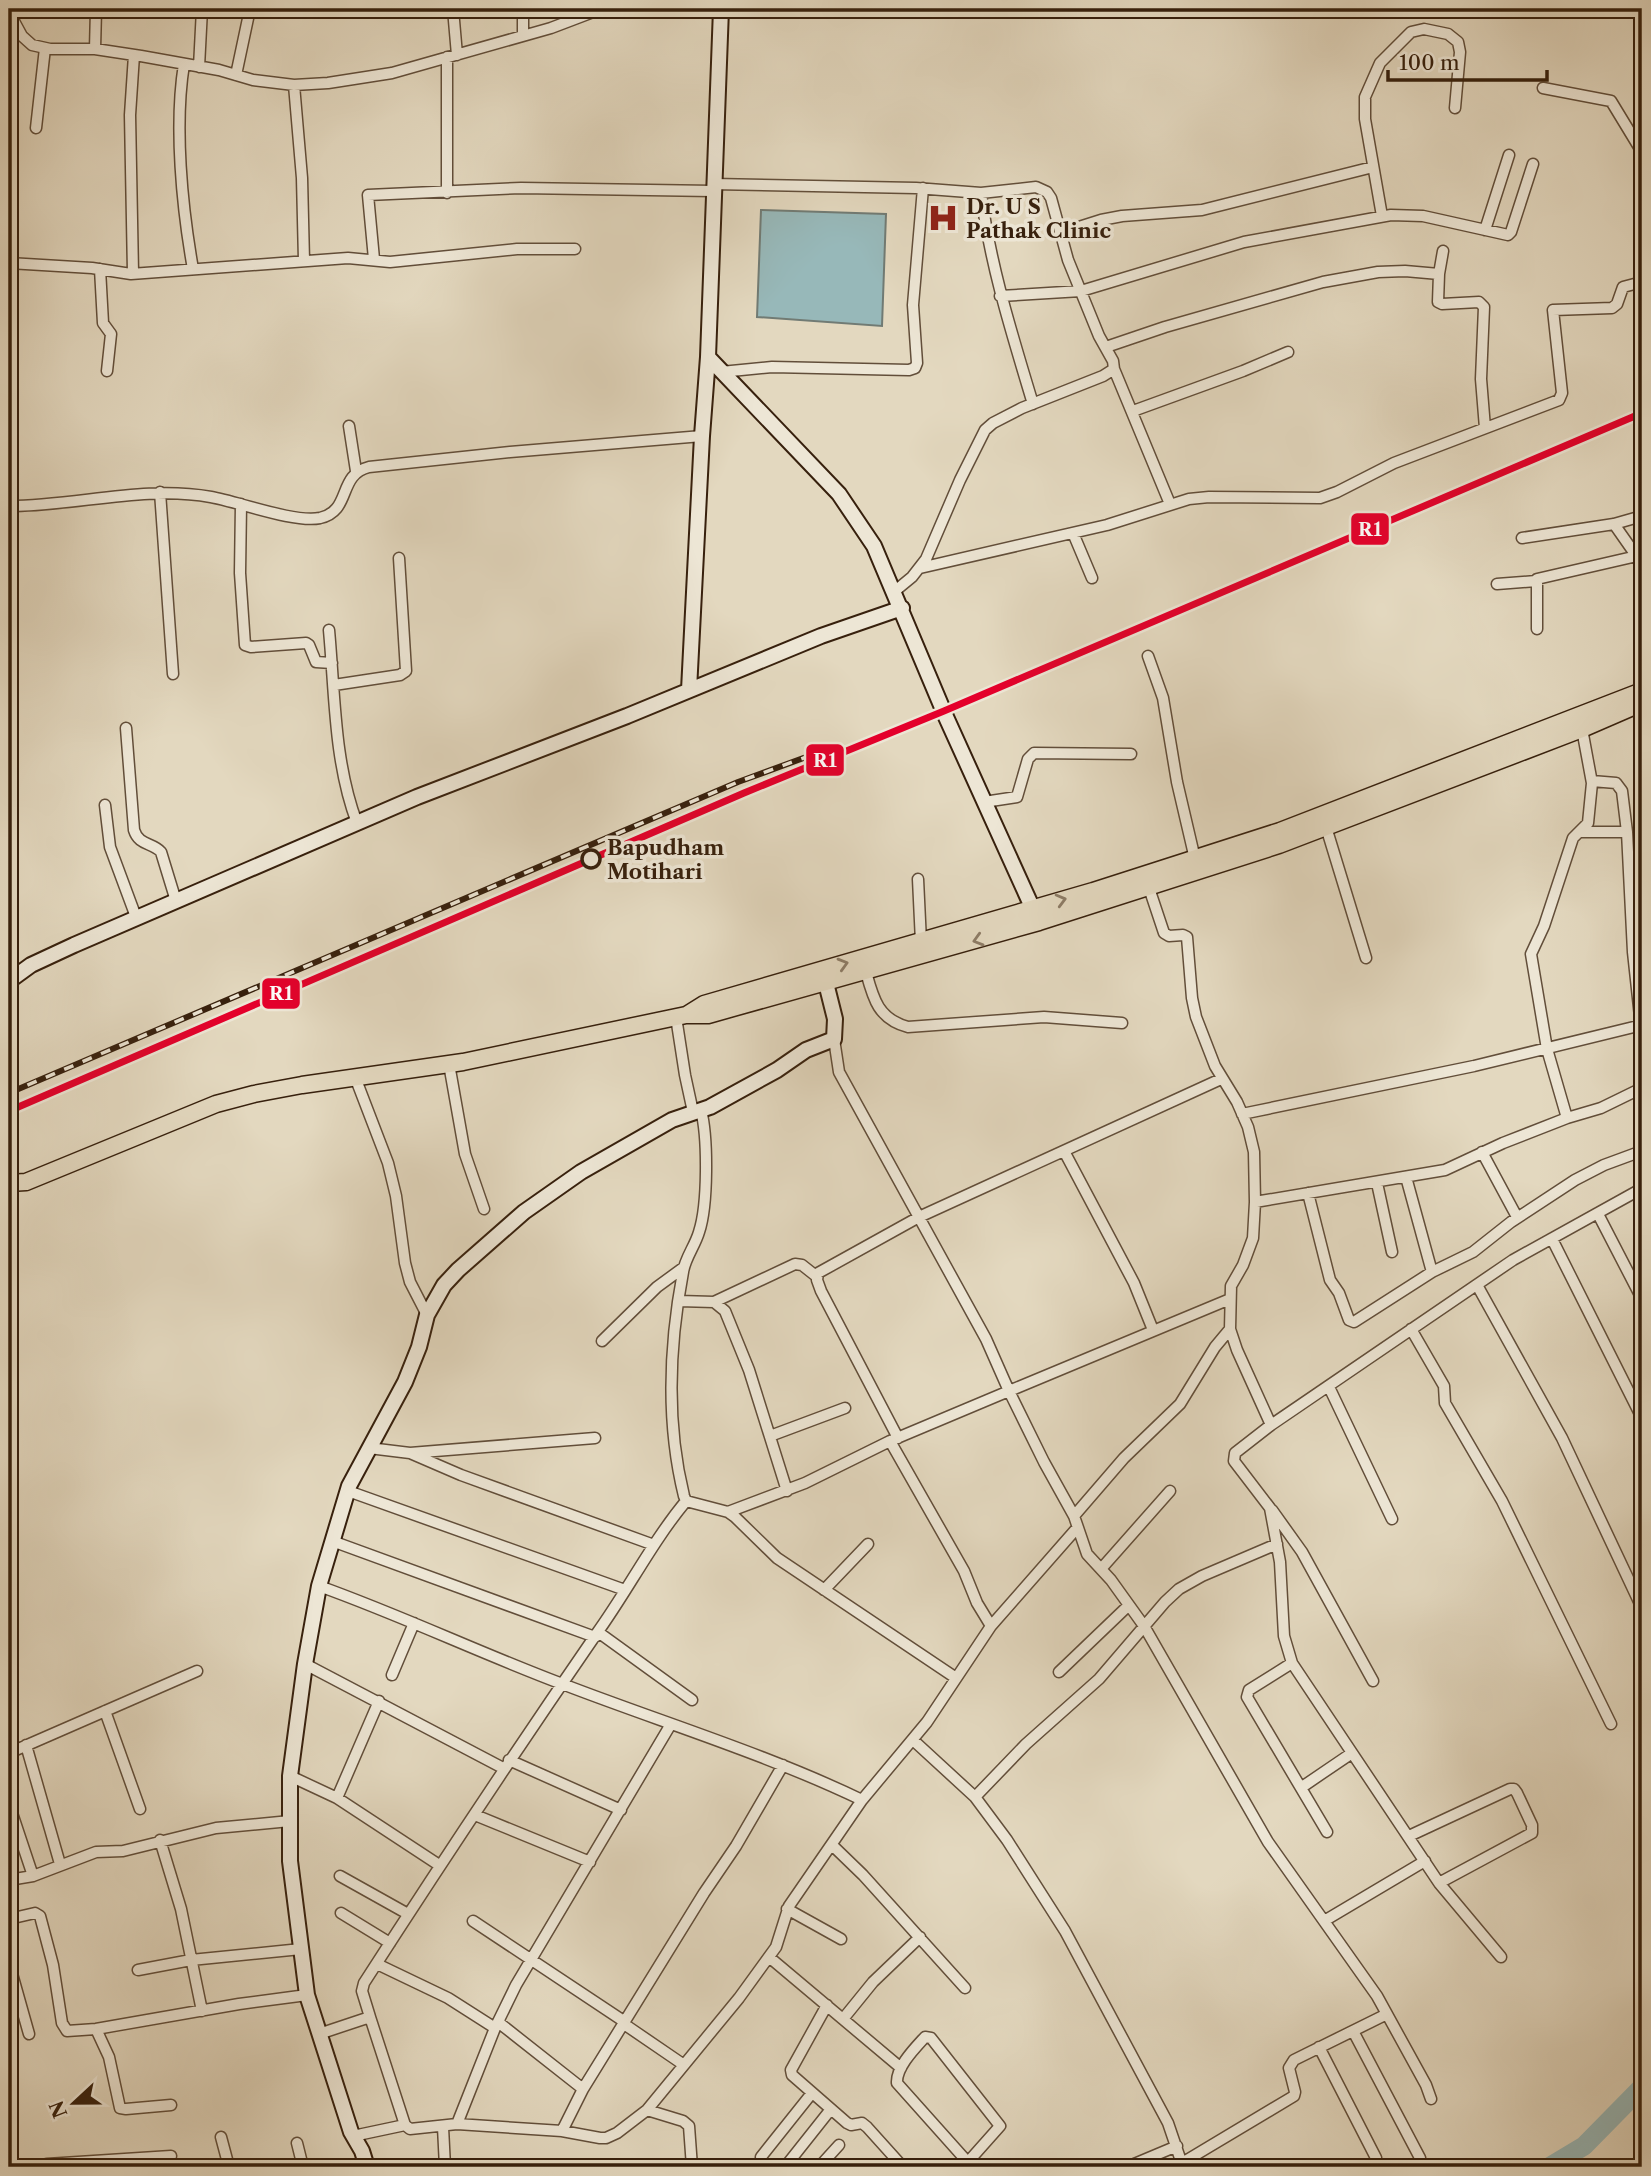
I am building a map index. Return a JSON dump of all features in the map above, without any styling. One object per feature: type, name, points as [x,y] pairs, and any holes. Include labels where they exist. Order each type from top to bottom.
[{"type":"main road","points":[[9,1183],[26,1182],[49,1174],[216,1104],[254,1094],[449,1064],[681,1016],[708,1015],[866,972],[1035,915],[1093,891],[1280,831],[1642,691]]},
{"type":"main road","points":[[681,1016],[704,1004],[921,942],[1149,888],[1279,845],[1582,729],[1642,703]]},
{"type":"street","points":[[95,49],[96,9]]},
{"type":"street","points":[[199,67],[202,9]]},
{"type":"street","points":[[236,75],[250,9]]},
{"type":"street","points":[[447,193],[453,9]]},
{"type":"street","points":[[523,9],[523,36]]},
{"type":"street","points":[[9,12],[22,36],[32,45],[45,48],[95,49],[184,64],[253,80],[294,85],[328,83],[392,73],[551,29],[601,9]]},
{"type":"street","points":[[689,690],[708,357],[721,9]]},
{"type":"street","points":[[1382,216],[1365,119],[1365,97],[1380,63],[1411,32],[1424,29],[1448,34],[1458,42],[1460,52],[1455,108]]},
{"type":"street","points":[[36,128],[45,48]]},
{"type":"street","points":[[133,274],[130,115],[134,55]]},
{"type":"street","points":[[184,64],[180,88],[182,186],[193,269]]},
{"type":"street","points":[[294,85],[302,178],[304,261]]},
{"type":"street","points":[[1543,88],[1611,101],[1642,152]]},
{"type":"street","points":[[1485,230],[1509,155]]},
{"type":"street","points":[[1000,296],[1080,291],[1244,242],[1382,216],[1423,216],[1506,235],[1511,232],[1533,164]]},
{"type":"street","points":[[1060,233],[1122,216],[1202,210],[1373,167]]},
{"type":"street","points":[[374,259],[368,195],[520,188],[923,188],[981,192],[1027,187],[1042,189],[1051,198],[1080,291],[1113,361],[1170,504]]},
{"type":"street","points":[[721,372],[772,367],[915,368],[917,363],[913,293],[923,188]]},
{"type":"street","points":[[981,192],[985,227],[1000,296],[1032,404]]},
{"type":"street","points":[[9,263],[133,274],[348,258],[390,262],[517,249],[575,249]]},
{"type":"street","points":[[1443,251],[1438,303],[1479,303],[1484,307],[1481,379],[1485,428]]},
{"type":"street","points":[[100,269],[103,323],[111,334],[107,371]]},
{"type":"street","points":[[1106,347],[1165,327],[1323,282],[1378,272],[1439,274]]},
{"type":"street","points":[[920,568],[1073,533],[1170,504],[1209,497],[1320,498],[1337,492],[1394,463],[1561,398],[1553,310],[1612,308],[1617,304],[1623,287],[1642,282]]},
{"type":"street","points":[[1133,411],[1288,352]]},
{"type":"street","points":[[708,357],[839,494],[874,546],[1035,915]]},
{"type":"street","points":[[895,592],[920,568],[985,430],[993,423],[1032,404],[1103,376],[1114,369]]},
{"type":"street","points":[[349,426],[356,471]]},
{"type":"street","points":[[9,492],[10,507],[160,492],[212,497],[295,516],[319,518],[326,516],[339,505],[350,477],[356,471],[369,467],[702,436]]},
{"type":"street","points":[[160,492],[173,674]]},
{"type":"street","points":[[241,504],[240,573],[244,645],[251,647],[308,643],[316,662],[332,663]]},
{"type":"street","points":[[1522,538],[1614,524],[1642,516]]},
{"type":"street","points":[[1497,584],[1536,581],[1541,577],[1639,560],[1614,524]]},
{"type":"street","points":[[1073,533],[1092,578]]},
{"type":"street","points":[[334,685],[400,675],[406,671],[399,558]]},
{"type":"street","points":[[1536,581],[1537,629]]},
{"type":"street","points":[[9,981],[31,965],[136,917],[357,823],[821,636],[902,608]]},
{"type":"street","points":[[329,630],[341,770],[357,823]]},
{"type":"street","points":[[1148,656],[1160,686],[1177,782],[1195,859]]},
{"type":"street","points":[[126,728],[134,830],[141,842],[161,852],[176,901]]},
{"type":"street","points":[[1567,1118],[1547,1049],[1531,954],[1544,926],[1570,844],[1588,823],[1592,781],[1582,729]]},
{"type":"street","points":[[984,802],[1017,797],[1028,759],[1034,753],[1131,754]]},
{"type":"street","points":[[1242,1114],[1547,1049],[1641,1025],[1633,952],[1627,832],[1620,785],[1592,781]]},
{"type":"street","points":[[105,805],[110,847],[136,917]]},
{"type":"street","points":[[1326,827],[1366,958]]},
{"type":"street","points":[[1580,832],[1627,832]]},
{"type":"street","points":[[918,879],[921,942]]},
{"type":"street","points":[[1149,888],[1164,933],[1169,936],[1183,934],[1187,937],[1196,1017],[1221,1079],[1248,1127],[1254,1152],[1253,1238],[1243,1265],[1231,1286],[1230,1329],[1271,1425]]},
{"type":"street","points":[[866,972],[873,999],[878,1007],[897,1023],[908,1027],[1044,1017],[1122,1023]]},
{"type":"street","points":[[826,983],[835,1020],[834,1039],[839,1072],[986,1339],[1044,1462],[1074,1516],[1087,1554],[1144,1626],[1263,1834],[1387,2014],[1432,2099]]},
{"type":"street","points":[[681,1016],[685,1075],[704,1124],[704,1209],[699,1233],[683,1268],[672,1367],[671,1410],[682,1489],[687,1501]]},
{"type":"street","points":[[367,2167],[353,2136],[307,1995],[290,1861],[290,1776],[304,1664],[319,1586],[348,1491],[404,1382],[419,1347],[427,1315],[444,1286],[458,1270],[524,1212],[581,1172],[672,1120],[697,1111],[777,1070],[806,1050],[834,1039]]},
{"type":"street","points":[[449,1064],[465,1154],[484,1209]]},
{"type":"street","points":[[355,1077],[388,1163],[410,1282],[427,1315]]},
{"type":"street","points":[[817,1276],[820,1271],[919,1217],[1221,1079]]},
{"type":"street","points":[[1255,1202],[1377,1183],[1455,1166],[1482,1152],[1567,1118],[1601,1108],[1642,1088]]},
{"type":"street","points":[[1063,1150],[1134,1283],[1153,1330]]},
{"type":"street","points":[[1308,1193],[1330,1280],[1351,1322],[1432,1272],[1473,1252],[1517,1217],[1586,1174],[1642,1151]]},
{"type":"street","points":[[1482,1152],[1517,1217]]},
{"type":"street","points":[[1406,1177],[1432,1272]]},
{"type":"street","points":[[1377,1183],[1392,1252]]},
{"type":"street","points":[[1373,1681],[1301,1552],[1234,1461],[1235,1453],[1271,1425],[1513,1260],[1641,1189]]},
{"type":"street","points":[[1598,1214],[1642,1299]]},
{"type":"street","points":[[1552,1239],[1642,1418]]},
{"type":"street","points":[[679,1301],[714,1302],[795,1264],[802,1265],[817,1276],[821,1291],[894,1439],[964,1571],[977,1603],[992,1626]]},
{"type":"street","points":[[602,1341],[657,1287],[683,1268]]},
{"type":"street","points":[[1477,1285],[1562,1438],[1642,1608]]},
{"type":"street","points":[[729,1512],[787,1490],[894,1439],[1230,1299]]},
{"type":"street","points":[[714,1302],[725,1311],[737,1340],[787,1490]]},
{"type":"street","points":[[1074,1516],[1124,1458],[1180,1404],[1215,1347],[1230,1329]]},
{"type":"street","points":[[1411,1329],[1443,1383],[1444,1401],[1502,1501],[1612,1724]]},
{"type":"street","points":[[1329,1387],[1392,1518]]},
{"type":"street","points":[[770,1436],[845,1408]]},
{"type":"street","points":[[369,1448],[410,1453],[594,1438]]},
{"type":"street","points":[[410,1453],[461,1475],[654,1545]]},
{"type":"street","points":[[1101,1569],[1170,1490]]},
{"type":"street","points":[[348,1491],[625,1590]]},
{"type":"street","points":[[687,1501],[729,1512],[771,1553],[956,1678]]},
{"type":"street","points":[[687,1501],[654,1545],[506,1764],[362,1987],[405,2125],[410,2129],[457,2124],[562,2131],[606,2138],[647,2110],[769,1957],[780,1937],[787,1909],[862,1800],[913,1740],[992,1626],[1077,1528]]},
{"type":"street","points":[[1270,1508],[1277,1544],[1284,1636],[1292,1663],[1439,1883],[1502,1957]]},
{"type":"street","points":[[332,1541],[596,1634],[692,1700]]},
{"type":"street","points":[[824,1590],[868,1544]]},
{"type":"street","points":[[975,1797],[1026,1744],[1098,1679],[1172,1595],[1188,1583],[1277,1544]]},
{"type":"street","points":[[319,1586],[562,1684],[783,1765],[862,1800]]},
{"type":"street","points":[[1059,1672],[1129,1605]]},
{"type":"street","points":[[392,1675],[414,1623]]},
{"type":"street","points":[[1292,1663],[1246,1694],[1327,1832]]},
{"type":"street","points":[[304,1664],[506,1764],[621,1810]]},
{"type":"street","points":[[9,1753],[197,1671]]},
{"type":"street","points":[[337,1798],[379,1701]]},
{"type":"street","points":[[105,1711],[140,1809]]},
{"type":"street","points":[[457,2124],[496,2025],[531,1959],[671,1724]]},
{"type":"street","points":[[913,1740],[975,1797],[1007,1840],[1078,1954],[1168,2123],[1182,2165],[1294,2096],[1290,2064],[1294,2060],[1387,2014]]},
{"type":"street","points":[[26,1745],[60,1864]]},
{"type":"street","points":[[1302,1787],[1352,1753]]},
{"type":"street","points":[[562,2131],[583,2089],[751,1822],[783,1765]]},
{"type":"street","points":[[290,1776],[337,1798],[439,1865]]},
{"type":"street","points":[[1409,1836],[1510,1789],[1517,1793],[1532,1825],[1532,1833],[1439,1883]]},
{"type":"street","points":[[9,1804],[33,1876]]},
{"type":"street","points":[[475,1815],[590,1862]]},
{"type":"street","points":[[9,1880],[33,1876],[96,1852],[123,1851],[216,1828],[290,1821]]},
{"type":"street","points":[[160,1840],[181,1909],[202,2011]]},
{"type":"street","points":[[832,1844],[965,1989]]},
{"type":"street","points":[[1324,1921],[1426,1861]]},
{"type":"street","points":[[340,1876],[408,1914]]},
{"type":"street","points":[[787,1909],[841,1939]]},
{"type":"street","points":[[341,1913],[390,1943]]},
{"type":"street","points":[[9,1919],[39,1914],[53,1965],[63,2027],[71,2032],[307,1995]]},
{"type":"street","points":[[473,1921],[684,2065]]},
{"type":"street","points":[[843,2019],[873,1982],[920,1937]]},
{"type":"street","points":[[138,1970],[191,1960],[301,1949]]},
{"type":"street","points":[[769,1957],[901,2068]]},
{"type":"street","points":[[9,1963],[29,2034]]},
{"type":"street","points":[[377,1964],[448,1998],[496,2025],[583,2089]]},
{"type":"street","points":[[827,2005],[791,2072],[793,2077],[849,2124],[864,2124],[903,2167]]},
{"type":"street","points":[[319,2034],[370,2017]]},
{"type":"street","points":[[96,2029],[109,2057],[120,2108],[171,2105]]},
{"type":"street","points":[[1353,2031],[1420,2158]]},
{"type":"street","points":[[930,2037],[1000,2126],[970,2165],[900,2086],[897,2076],[901,2068],[924,2038],[930,2037]]},
{"type":"street","points":[[1320,2047],[1376,2158]]},
{"type":"street","points":[[761,2157],[812,2093]]},
{"type":"street","points":[[786,2167],[831,2109]]},
{"type":"street","points":[[647,2110],[683,2121],[689,2126],[692,2167]]},
{"type":"street","points":[[353,2136],[405,2125]]},
{"type":"street","points":[[443,2127],[445,2167]]},
{"type":"street","points":[[221,2137],[229,2167]]},
{"type":"street","points":[[297,2143],[303,2167]]},
{"type":"street","points":[[825,2165],[839,2145]]},
{"type":"street","points":[[1127,2167],[1177,2146]]},
{"type":"street","points":[[38,2167],[47,2164],[171,2156]]},
{"type":"water","points":[[761,210],[886,214],[882,326],[757,317]]},
{"type":"waterway","points":[[1549,2167],[1584,2146],[1642,2087]]},
{"type":"railway","points":[[9,1111],[744,793],[944,711],[1642,413]]},
{"type":"railway","points":[[9,1093],[738,782],[828,749]]},
{"type":"transit line","name":"R1","points":[[9,1111],[744,793],[944,711],[1642,413]]},
{"type":"place","name":"Dr. U S Pathak Clinic","points":[[943,218]]},
{"type":"place","name":"Bapudham Motihari","points":[[591,859]]}]
